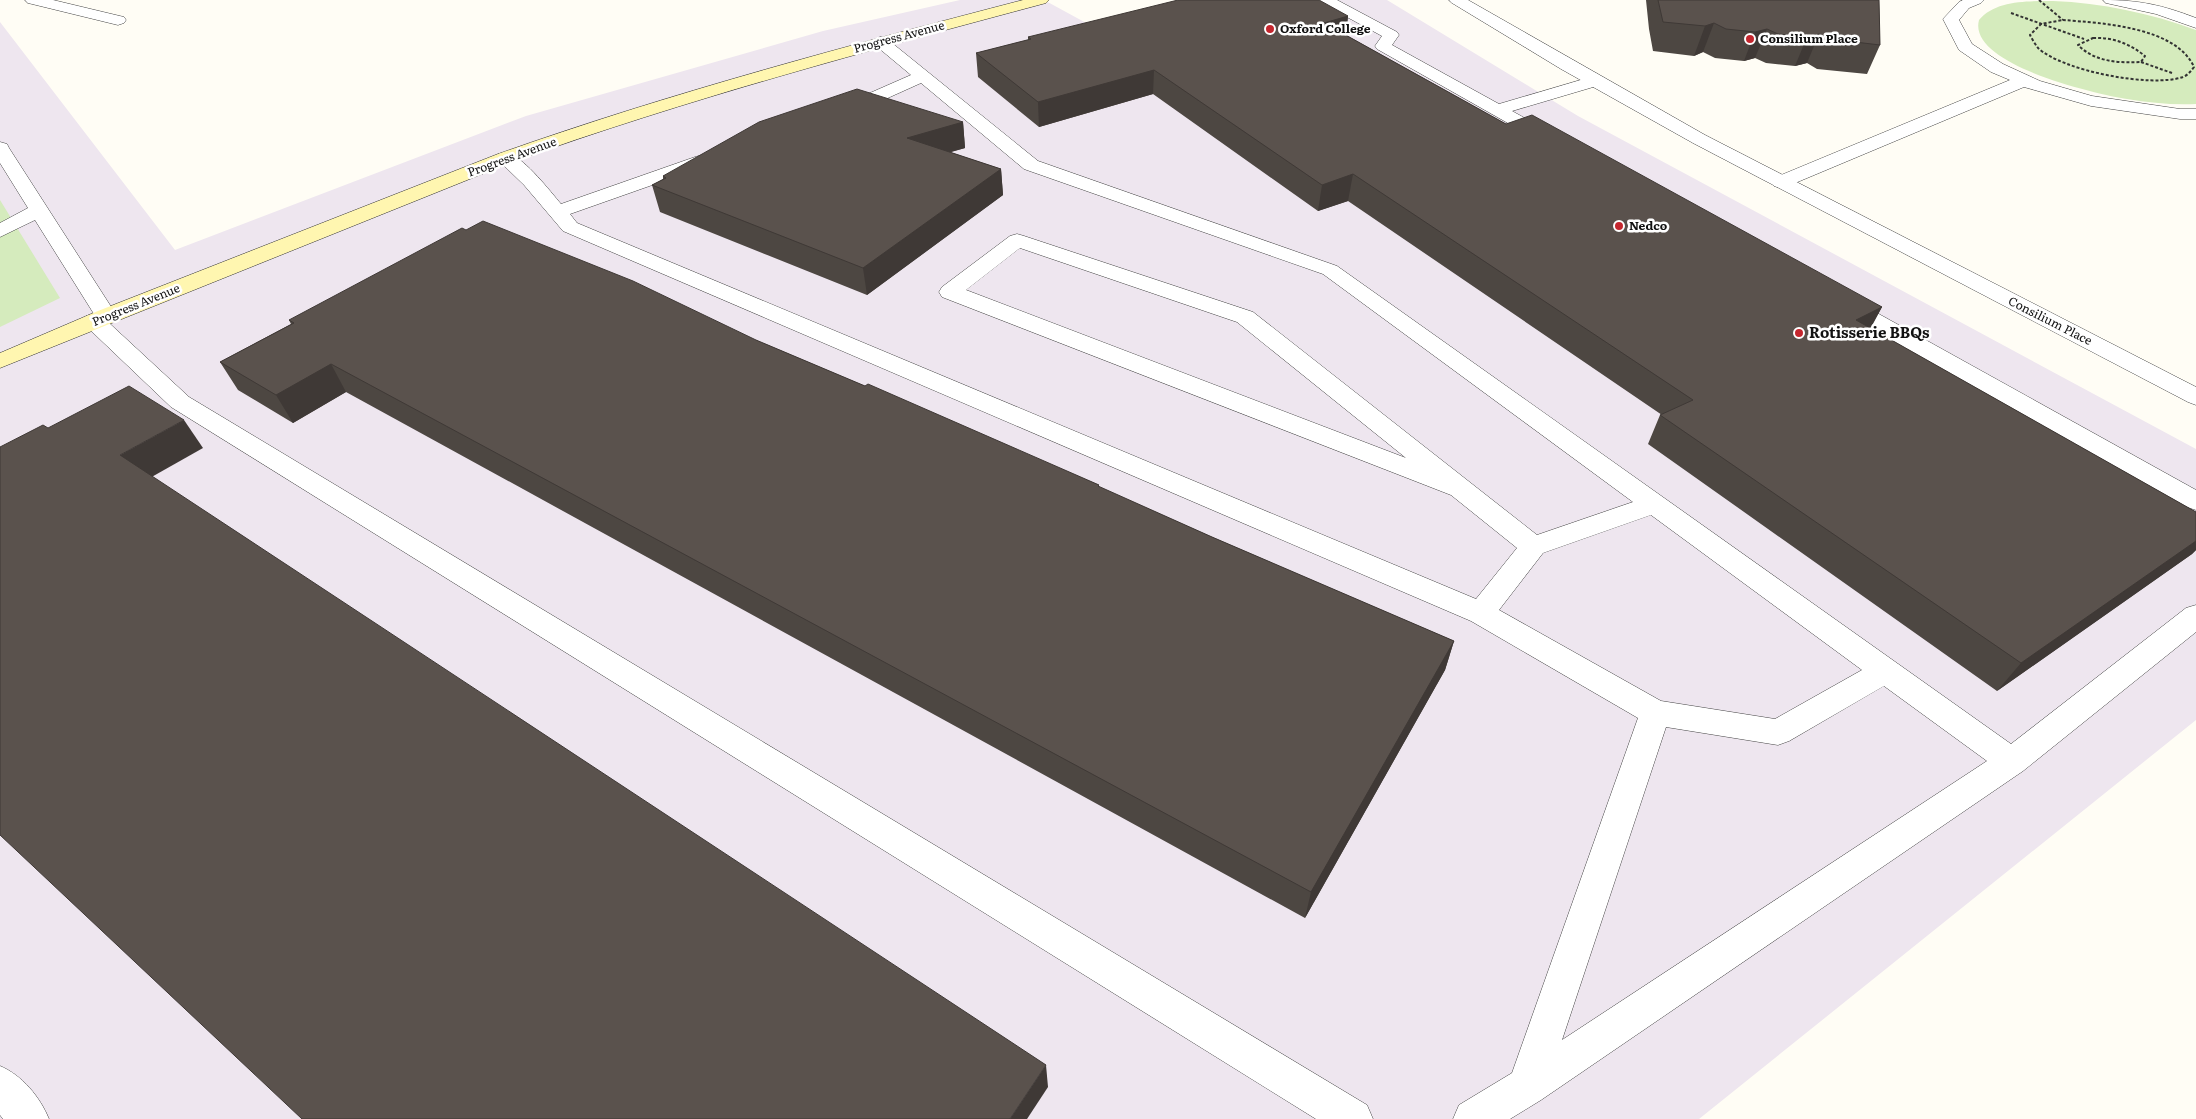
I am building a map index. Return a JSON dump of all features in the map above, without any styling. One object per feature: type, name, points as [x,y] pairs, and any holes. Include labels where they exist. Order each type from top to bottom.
[{"type":"main road","name":"Progress Avenue","points":[[0,362],[100,319],[505,158],[697,95],[881,42],[1041,0]]},
{"type":"street","points":[[33,0],[118,20]]},
{"type":"street","points":[[1326,0],[1391,35],[1383,46],[1566,149]]},
{"type":"street","name":"Consilium Place","points":[[1457,0],[1594,80],[1780,182],[2196,397]]},
{"type":"street","points":[[1976,0],[1964,4],[1951,19],[1965,47],[1997,68],[2025,80],[2091,102],[2180,114],[2196,114]]},
{"type":"street","points":[[2111,0],[2160,10],[2196,23]]},
{"type":"street","points":[[881,42],[1031,165],[1330,270],[2012,762]]},
{"type":"street","points":[[826,118],[922,76]]},
{"type":"street","points":[[1497,110],[1594,80]]},
{"type":"street","points":[[1780,182],[2025,80]]},
{"type":"street","points":[[0,148],[39,210],[100,319],[180,402],[1353,1119]]},
{"type":"street","points":[[558,212],[715,157]]},
{"type":"street","points":[[505,158],[531,181],[570,227],[1481,613],[1655,713],[1778,732],[1886,671]]},
{"type":"street","points":[[0,231],[39,210]]},
{"type":"street","points":[[1462,490],[950,292],[1017,240],[1245,317],[1533,546]]},
{"type":"street","points":[[1825,294],[2196,501]]},
{"type":"street","points":[[1481,613],[1533,546],[1654,504]]},
{"type":"street","points":[[1473,1119],[1527,1086],[2012,762],[2196,616]]},
{"type":"street","points":[[1527,1086],[1655,713]]},
{"type":"street","points":[[0,1085],[29,1119]]},
{"type":"path","points":[[1976,0],[2084,40],[2099,38],[2113,40],[2137,48],[2145,56],[2141,62]]},
{"type":"path","points":[[2039,0],[2063,20]]},
{"type":"path","points":[[2063,20],[2096,22],[2133,29],[2166,40],[2188,54],[2194,67],[2184,77],[2152,81],[2109,77],[2068,65],[2039,49],[2030,35],[2041,24],[2063,20]]},
{"type":"path","points":[[2084,40],[2078,45],[2086,53],[2104,60],[2125,63],[2141,62],[2190,80]]},
{"type":"shaded area","points":[[960,0],[1044,0],[1088,24],[1187,0],[1387,0],[1578,116],[2196,449],[2196,720],[1699,1119],[0,1119],[0,22],[175,250],[526,116],[823,31]]},
{"type":"green space","points":[[2053,1],[2090,4],[2126,10],[2196,30],[2196,104],[2153,103],[2112,96],[2064,84],[2013,63],[1993,51],[1981,36],[1979,20],[1986,13],[1994,9],[2013,3]]},
{"type":"green space","points":[[0,200],[60,298],[0,327]]},
{"type":"building","points":[[1178,0],[1319,0],[1348,16],[1324,23],[1506,124],[1532,115],[1882,307],[1856,320],[2196,512],[2196,541],[2021,663],[1660,415],[1693,400],[1353,174],[1322,185],[1154,70],[1038,102],[976,53],[1031,39],[1028,37]]},
{"type":"building","points":[[1658,0],[1879,0],[1880,45],[1830,39],[1819,34],[1807,37],[1778,34],[1767,29],[1755,32],[1726,29],[1714,23],[1705,26],[1663,22]]},
{"type":"building","points":[[857,89],[963,122],[907,138],[1001,169],[863,268],[652,185],[666,178],[663,176],[759,122]]},
{"type":"building","points":[[483,221],[633,281],[756,340],[865,386],[868,384],[1099,485],[1212,537],[1454,641],[1311,892],[331,364],[276,395],[220,362],[294,323],[289,320],[462,228],[466,230]]},
{"type":"building","points":[[129,386],[184,420],[120,455],[1046,1065],[1010,1119],[302,1119],[0,835],[0,447],[43,425],[48,428]]},
{"type":"place","name":"Oxford College","points":[[1270,29]]},
{"type":"place","name":"Consilium Place","points":[[1750,39]]},
{"type":"place","name":"Nedco","points":[[1619,226]]},
{"type":"place","name":"Rotisserie BBQs","points":[[1799,333]]}]
